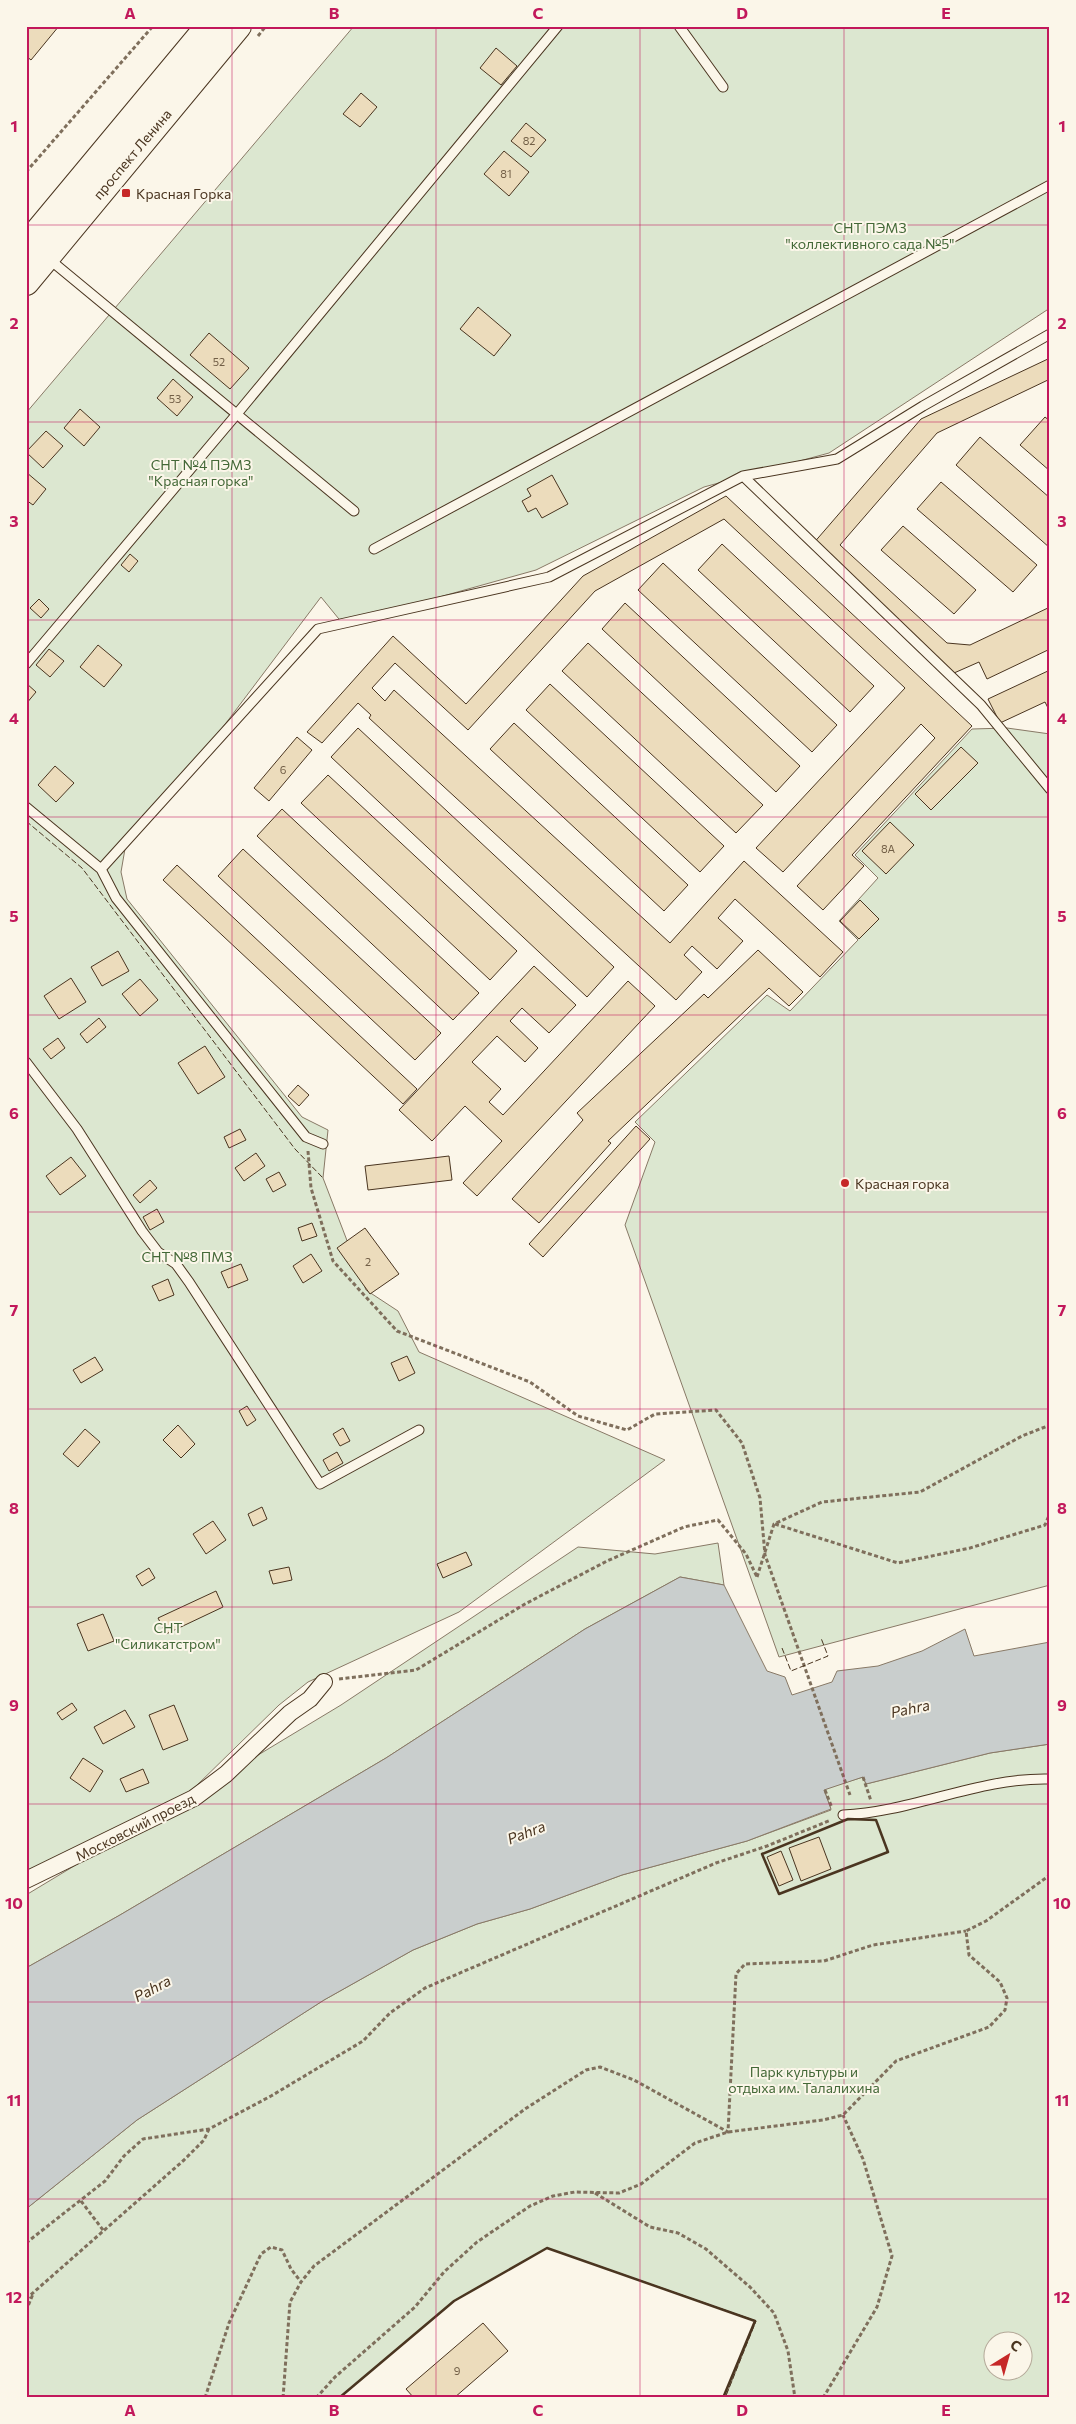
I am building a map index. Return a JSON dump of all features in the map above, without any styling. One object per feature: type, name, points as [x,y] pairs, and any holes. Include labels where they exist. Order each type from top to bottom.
[{"type":"main road","name":"проспект Ленина","points":[[26,282],[37,251],[209,26]]},
{"type":"main road","name":"проспект Ленина","points":[[37,251],[238,26]]},
{"type":"street","name":"Московский проезд","points":[[26,1880],[194,1798],[226,1774],[271,1730],[310,1699],[324,1682]]},
{"type":"lane","points":[[26,664],[236,415],[558,26]]},
{"type":"lane","points":[[679,26],[723,87]]},
{"type":"lane","points":[[374,549],[1050,186]]},
{"type":"lane","points":[[37,251],[354,511]]},
{"type":"lane","points":[[100,869],[318,629],[549,577],[743,476],[837,459],[923,406],[1050,334]]},
{"type":"lane","points":[[743,476],[981,705],[1050,789]]},
{"type":"lane","points":[[26,807],[100,869],[116,898],[306,1137],[323,1144]]},
{"type":"lane","points":[[26,1062],[78,1129],[142,1231],[158,1252],[176,1264],[189,1282],[320,1484],[419,1430]]},
{"type":"lane","points":[[843,1815],[868,1814],[1000,1782],[1050,1780]]},
{"type":"path","points":[[26,172],[153,26]]},
{"type":"path","points":[[306,1137],[311,1188],[333,1261],[397,1331],[530,1382],[578,1416],[627,1430],[654,1414],[716,1410],[742,1443],[760,1498],[764,1555],[850,1795]]},
{"type":"path","points":[[324,1682],[416,1670],[525,1604],[607,1561],[684,1527],[718,1520],[746,1554],[757,1577],[774,1524],[822,1502],[920,1492],[1022,1436],[1050,1425]]},
{"type":"path","points":[[774,1524],[898,1564],[970,1548],[1046,1525],[1050,1514]]},
{"type":"path","points":[[863,1778],[871,1801]]},
{"type":"path","points":[[824,1790],[833,1811]]},
{"type":"path","points":[[26,2244],[104,2181],[124,2156],[143,2139],[209,2129],[363,2041],[390,2013],[425,1988],[716,1863],[766,1846],[843,1815]]},
{"type":"path","points":[[728,2132],[736,1974],[745,1964],[824,1961],[872,1945],[966,1931],[986,1920],[1050,1875]]},
{"type":"path","points":[[316,2398],[335,2377],[415,2307],[444,2272],[477,2242],[530,2206],[545,2199],[576,2192],[619,2193],[641,2184],[695,2143],[728,2132],[823,2120],[843,2115],[896,2061],[989,2027],[1005,2010],[1007,1998],[1000,1982],[969,1955],[966,1931]]},
{"type":"path","points":[[283,2398],[290,2302],[301,2282],[314,2266],[525,2109],[586,2070],[600,2067],[634,2080],[728,2132]]},
{"type":"path","points":[[823,2398],[877,2307],[892,2256],[864,2159],[843,2115]]},
{"type":"path","points":[[26,2299],[184,2160],[204,2140],[209,2129]]},
{"type":"path","points":[[595,2193],[650,2227],[678,2233],[706,2249],[750,2287],[774,2313],[788,2351],[795,2398]]},
{"type":"path","points":[[81,2201],[103,2230]]},
{"type":"path","points":[[206,2398],[229,2323],[261,2254],[271,2246],[282,2250],[291,2269],[301,2282]]},
{"type":"path","points":[[26,2311],[33,2293]]},
{"type":"green space","points":[[354,26],[1050,26],[1050,308],[829,453],[704,487],[536,570],[343,624],[321,597],[220,731],[126,843],[121,872],[127,899],[302,1117],[328,1130],[323,1178],[366,1290],[398,1311],[419,1352],[665,1460],[459,1612],[308,1682],[279,1705],[191,1791],[26,1875],[26,413]]},
{"type":"green space","name":"Красная горка","points":[[1007,728],[1050,734],[1050,1585],[779,1657],[625,1225],[655,1142],[635,1122],[767,995],[790,1011],[858,940],[839,921],[878,878],[855,855],[972,729]]},
{"type":"green space","points":[[718,1543],[724,1585],[680,1577],[585,1629],[386,1758],[120,1915],[26,1968],[26,1895],[341,1705],[578,1547],[655,1554]]},
{"type":"green space","name":"Парк культуры и отдыха им. Талалихина","points":[[1050,1744],[1050,2398],[725,2398],[756,2321],[547,2248],[454,2301],[339,2398],[26,2398],[26,2209],[137,2120],[324,2000],[413,1950],[477,1924],[530,1909],[622,1875],[747,1841],[831,1810],[824,1789],[863,1777],[866,1784],[990,1753]]},
{"type":"water","name":"Pahra","points":[[680,1577],[724,1585],[767,1671],[785,1677],[792,1695],[832,1682],[837,1671],[878,1666],[922,1651],[965,1629],[974,1656],[1050,1642],[1050,1744],[990,1753],[866,1784],[863,1777],[824,1790],[831,1809],[747,1841],[622,1875],[530,1909],[477,1924],[413,1950],[324,2000],[137,2120],[26,2209],[26,1968],[120,1915],[386,1758],[585,1629]]},
{"type":"building","points":[[26,26],[59,26],[31,60],[26,56]]},
{"type":"building","points":[[496,48],[517,66],[501,85],[480,68]]},
{"type":"building","points":[[361,93],[377,107],[360,127],[343,114]]},
{"type":"building","points":[[526,123],[546,140],[531,157],[511,141]]},
{"type":"building","points":[[504,151],[529,172],[509,196],[484,174]]},
{"type":"building","points":[[478,307],[511,335],[494,356],[460,329]]},
{"type":"building","points":[[209,333],[249,368],[230,389],[190,355]]},
{"type":"building","points":[[1050,358],[1050,379],[937,433],[840,545],[947,643],[970,645],[1050,607],[1050,649],[987,679],[979,662],[954,673],[812,545],[921,419]]},
{"type":"building","points":[[173,379],[193,397],[177,416],[157,398]]},
{"type":"building","points":[[80,409],[100,427],[84,446],[64,428]]},
{"type":"building","points":[[1045,417],[1050,421],[1050,471],[1020,445]]},
{"type":"building","points":[[46,431],[63,446],[43,468],[26,452]]},
{"type":"building","points":[[980,437],[1050,498],[1050,548],[956,465]]},
{"type":"building","points":[[26,472],[46,489],[33,505],[26,500]]},
{"type":"building","points":[[552,475],[568,504],[542,518],[536,508],[528,512],[522,501],[531,496],[527,489]]},
{"type":"building","points":[[941,482],[1037,565],[1013,592],[917,509]]},
{"type":"building","points":[[726,496],[972,726],[852,855],[864,866],[823,910],[797,886],[935,738],[921,724],[783,872],[756,848],[905,688],[724,519],[595,591],[468,730],[395,663],[372,688],[385,701],[394,690],[670,943],[744,861],[843,952],[820,977],[735,899],[718,918],[743,941],[717,969],[692,946],[684,955],[702,972],[676,1000],[369,718],[371,715],[358,703],[322,743],[307,732],[393,636],[466,704],[583,576]]},
{"type":"building","points":[[903,526],[976,590],[954,614],[881,550]]},
{"type":"building","points":[[722,544],[874,686],[850,712],[698,570]]},
{"type":"building","points":[[130,554],[138,561],[129,572],[121,565]]},
{"type":"building","points":[[663,563],[837,725],[812,752],[638,590]]},
{"type":"building","points":[[39,599],[49,609],[41,618],[30,608]]},
{"type":"building","points":[[625,603],[800,766],[776,792],[602,629]]},
{"type":"building","points":[[588,643],[763,805],[736,833],[562,671]]},
{"type":"building","points":[[98,645],[122,665],[104,687],[80,667]]},
{"type":"building","points":[[49,649],[64,661],[50,677],[36,665]]},
{"type":"building","points":[[1050,670],[1050,712],[1045,702],[1000,723],[988,699]]},
{"type":"building","points":[[26,683],[36,692],[26,704]]},
{"type":"building","points":[[550,684],[724,846],[700,872],[526,710]]},
{"type":"building","points":[[514,723],[688,885],[664,911],[490,749]]},
{"type":"building","points":[[358,728],[614,967],[587,997],[331,757]]},
{"type":"building","points":[[297,737],[312,750],[269,801],[254,788]]},
{"type":"building","points":[[961,747],[978,763],[931,810],[915,794]]},
{"type":"building","points":[[55,766],[74,783],[56,802],[38,785]]},
{"type":"building","points":[[328,775],[517,951],[490,980],[301,803]]},
{"type":"building","points":[[282,809],[479,993],[453,1020],[257,836]]},
{"type":"building","points":[[890,822],[914,845],[886,874],[862,851]]},
{"type":"building","points":[[243,849],[441,1033],[415,1060],[218,876]]},
{"type":"building","points":[[177,865],[417,1089],[403,1104],[163,880]]},
{"type":"building","points":[[860,900],[879,919],[859,939],[840,921]]},
{"type":"building","points":[[758,950],[803,992],[789,1006],[769,988],[608,1141],[611,1143],[539,1223],[512,1199],[583,1120],[577,1113],[704,994],[708,998]]},
{"type":"building","points":[[118,951],[129,971],[102,986],[91,967]]},
{"type":"building","points":[[534,966],[576,1005],[549,1033],[522,1008],[510,1021],[538,1048],[525,1062],[497,1036],[472,1062],[501,1089],[489,1102],[503,1115],[628,981],[655,1006],[477,1196],[463,1183],[502,1141],[465,1106],[432,1141],[399,1110]]},
{"type":"building","points":[[71,978],[86,1002],[59,1019],[44,996]]},
{"type":"building","points":[[140,979],[158,1000],[140,1016],[122,994]]},
{"type":"building","points":[[99,1018],[106,1027],[87,1043],[80,1034]]},
{"type":"building","points":[[58,1038],[65,1048],[51,1059],[43,1049]]},
{"type":"building","points":[[205,1046],[225,1077],[198,1094],[178,1063]]},
{"type":"building","points":[[298,1085],[309,1095],[299,1106],[288,1096]]},
{"type":"building","points":[[636,1126],[650,1139],[543,1257],[529,1244]]},
{"type":"building","points":[[240,1129],[246,1140],[229,1148],[224,1137]]},
{"type":"building","points":[[256,1153],[265,1166],[244,1181],[235,1168]]},
{"type":"building","points":[[449,1156],[452,1180],[368,1190],[365,1166]]},
{"type":"building","points":[[71,1157],[86,1176],[60,1195],[46,1176]]},
{"type":"building","points":[[279,1172],[286,1185],[273,1192],[266,1179]]},
{"type":"building","points":[[150,1180],[157,1188],[140,1203],[133,1195]]},
{"type":"building","points":[[157,1209],[164,1222],[150,1230],[143,1217]]},
{"type":"building","points":[[312,1223],[317,1236],[302,1241],[298,1228]]},
{"type":"building","points":[[365,1228],[399,1274],[370,1294],[337,1248]]},
{"type":"building","points":[[311,1254],[322,1271],[303,1283],[293,1266]]},
{"type":"building","points":[[241,1264],[248,1280],[228,1288],[221,1272]]},
{"type":"building","points":[[168,1279],[174,1295],[159,1301],[152,1286]]},
{"type":"building","points":[[407,1356],[415,1373],[399,1381],[391,1363]]},
{"type":"building","points":[[95,1357],[103,1370],[81,1383],[73,1370]]},
{"type":"building","points":[[247,1406],[256,1420],[247,1426],[239,1411]]},
{"type":"building","points":[[178,1425],[195,1444],[181,1458],[163,1440]]},
{"type":"building","points":[[343,1428],[350,1441],[340,1446],[333,1434]]},
{"type":"building","points":[[85,1429],[100,1442],[78,1467],[63,1454]]},
{"type":"building","points":[[337,1452],[343,1463],[329,1471],[323,1460]]},
{"type":"building","points":[[262,1507],[267,1519],[253,1526],[248,1514]]},
{"type":"building","points":[[213,1521],[226,1540],[206,1554],[193,1534]]},
{"type":"building","points":[[466,1552],[472,1565],[443,1578],[437,1564]]},
{"type":"building","points":[[289,1567],[292,1580],[273,1584],[269,1571]]},
{"type":"building","points":[[149,1568],[155,1578],[142,1586],[136,1576]]},
{"type":"building","points":[[216,1591],[223,1607],[166,1634],[158,1618]]},
{"type":"building","points":[[103,1614],[114,1641],[88,1651],[77,1624]]},
{"type":"building","points":[[72,1703],[77,1710],[62,1720],[57,1713]]},
{"type":"building","points":[[174,1705],[188,1740],[163,1750],[149,1715]]},
{"type":"building","points":[[125,1710],[135,1727],[103,1744],[94,1727]]},
{"type":"building","points":[[83,1758],[103,1771],[90,1792],[70,1778]]},
{"type":"building","points":[[143,1769],[149,1783],[126,1792],[120,1779]]},
{"type":"building","points":[[819,1837],[831,1869],[801,1881],[789,1848]]},
{"type":"building","points":[[781,1851],[793,1880],[779,1886],[767,1857]]},
{"type":"building","points":[[483,2323],[508,2351],[454,2398],[414,2398],[406,2389]]},
{"type":"fence","points":[[26,821],[82,868],[295,1149],[323,1178]]},
{"type":"fence","points":[[782,1648],[791,1671],[828,1656],[821,1638]]},
{"type":"fence","points":[[339,2398],[454,2301],[547,2248],[756,2321],[725,2398]]},
{"type":"wall","points":[[848,1819],[876,1820],[888,1852],[779,1894],[762,1854],[848,1819]]},
{"type":"wall","points":[[339,2398],[454,2301],[547,2248],[755,2321],[723,2398]]},
{"type":"place","name":"Красная Горка","points":[[126,193]]},
{"type":"place","name":"Красная горка","points":[[845,1183]]},
{"type":"park label","name":"СНТ ПЭМЗ \"коллективного сада №5\"","points":[[870,236]]},
{"type":"park label","name":"СНТ №4 ПЭМЗ \"Красная горка\"","points":[[201,472]]},
{"type":"park label","name":"СНТ №8 ПМЗ","points":[[187,1256]]},
{"type":"park label","name":"СНТ \"Силикатстром\"","points":[[168,1635]]}]
